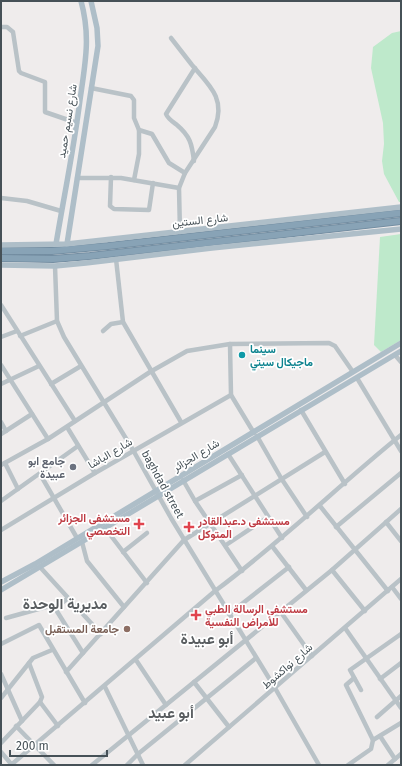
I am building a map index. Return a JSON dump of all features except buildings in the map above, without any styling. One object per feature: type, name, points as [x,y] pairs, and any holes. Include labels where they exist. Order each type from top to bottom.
[{"type":"highway","name":"شارع الستين","points":[[1,251],[52,251],[141,240],[320,222],[362,215],[401,213]]},
{"type":"highway","name":"شارع الستين","points":[[1,258],[53,259],[163,251],[320,230],[401,221]]},
{"type":"highway","points":[[320,222],[320,230]]},
{"type":"main road","name":"شارع نسيم حميد","points":[[56,244],[77,123],[88,46],[85,17],[81,1]]},
{"type":"main road","name":"شارع نسيم حميد","points":[[67,244],[98,46],[97,28],[91,1]]},
{"type":"main road","points":[[85,17],[94,14]]},
{"type":"main road","points":[[77,123],[86,125]]},
{"type":"main road","name":"شارع الستين","points":[[1,245],[67,244],[141,240],[180,232],[362,215],[401,207]]},
{"type":"main road","name":"شارع الستين","points":[[1,265],[55,266],[116,260],[163,251],[401,229]]},
{"type":"main road","name":"شارع الجزائر","points":[[2,580],[35,564],[77,538],[157,493],[256,434],[401,343]]},
{"type":"main road","name":"شارع الجزائر","points":[[1,590],[105,528],[157,493],[228,454],[256,434],[357,378],[401,351]]},
{"type":"main road","points":[[353,372],[357,378]]},
{"type":"main road","points":[[35,564],[40,567]]},
{"type":"street","points":[[1,27],[8,27],[14,32],[19,71],[45,82],[45,112],[77,123]]},
{"type":"street","points":[[171,38],[213,89],[218,103],[218,119],[216,127],[185,173],[179,188],[180,232]]},
{"type":"street","points":[[194,161],[192,144],[189,137],[168,118],[166,114],[195,68]]},
{"type":"street","points":[[91,88],[133,97],[134,118],[139,130],[139,154],[134,180]]},
{"type":"street","points":[[139,130],[152,134],[169,163],[185,173]]},
{"type":"street","points":[[111,177],[110,206],[114,209],[149,210],[152,183]]},
{"type":"street","points":[[77,178],[111,177],[179,188]]},
{"type":"street","points":[[1,198],[27,201],[61,211]]},
{"type":"street","points":[[116,260],[123,322],[150,372],[181,422]]},
{"type":"street","name":"baghdad street","points":[[55,266],[57,321],[64,337],[133,450],[184,540],[275,688],[319,765]]},
{"type":"street","points":[[1,305],[18,334],[76,421]]},
{"type":"street","points":[[1,337],[18,334],[57,321]]},
{"type":"street","points":[[103,331],[111,324],[123,322]]},
{"type":"street","points":[[18,489],[3,464],[48,439],[150,372],[187,351],[230,344],[329,343],[336,346],[353,372]]},
{"type":"street","points":[[230,344],[231,395],[256,434],[281,478],[307,517]]},
{"type":"street","points":[[395,355],[401,362]]},
{"type":"street","points":[[1,365],[48,439]]},
{"type":"street","points":[[1,384],[39,366]]},
{"type":"street","points":[[51,384],[81,366]]},
{"type":"street","points":[[357,378],[401,451]]},
{"type":"street","name":"شارع الباشا","points":[[1,530],[95,472],[231,395]]},
{"type":"street","points":[[301,410],[344,484]]},
{"type":"street","points":[[1,434],[32,414]]},
{"type":"street","points":[[1,422],[6,431]]},
{"type":"street","points":[[67,427],[95,472]]},
{"type":"street","points":[[1,752],[12,765],[105,687],[215,591],[242,571],[320,506],[401,435]]},
{"type":"street","points":[[1,501],[78,446]]},
{"type":"street","points":[[66,672],[184,540],[254,494],[325,452]]},
{"type":"street","points":[[228,454],[282,538]]},
{"type":"street","points":[[336,527],[401,473]]},
{"type":"street","points":[[40,474],[77,538]]},
{"type":"street","points":[[195,502],[242,475]]},
{"type":"street","points":[[183,480],[195,502],[226,545],[242,571]]},
{"type":"street","points":[[320,506],[388,591]]},
{"type":"street","points":[[92,765],[332,570],[401,509]]},
{"type":"street","points":[[226,545],[268,517]]},
{"type":"street","points":[[386,522],[401,541]]},
{"type":"street","points":[[105,528],[147,583]]},
{"type":"street","points":[[123,552],[147,533]]},
{"type":"street","points":[[82,542],[88,561],[124,607]]},
{"type":"street","points":[[272,546],[306,590]]},
{"type":"street","points":[[40,567],[101,634]]},
{"type":"street","points":[[229,614],[288,567]]},
{"type":"street","points":[[332,570],[365,611]]},
{"type":"street","name":"شارع نواكشوط","points":[[185,765],[401,579]]},
{"type":"street","points":[[392,587],[401,599]]},
{"type":"street","points":[[56,609],[68,598]]},
{"type":"street","points":[[6,618],[53,605],[83,653]]},
{"type":"street","points":[[280,611],[312,656]]},
{"type":"street","points":[[1,644],[39,625],[52,650],[85,703]]},
{"type":"street","points":[[344,628],[401,708]]},
{"type":"street","points":[[361,690],[350,670],[401,634]]},
{"type":"street","points":[[1,698],[33,658],[52,650]]},
{"type":"street","points":[[127,765],[138,754],[256,658]]},
{"type":"street","points":[[136,660],[166,705]]},
{"type":"street","points":[[1,743],[40,702],[42,697],[29,663]]},
{"type":"street","points":[[380,679],[401,663]]},
{"type":"street","points":[[1,674],[22,721]]},
{"type":"street","points":[[348,765],[371,749],[373,740],[346,685],[354,678]]},
{"type":"street","points":[[194,682],[229,727]]},
{"type":"street","points":[[105,687],[143,765]]},
{"type":"street","points":[[377,717],[401,696]]},
{"type":"street","points":[[40,702],[58,726]]},
{"type":"street","points":[[373,740],[401,723]]},
{"type":"street","points":[[16,726],[54,765]]},
{"type":"street","points":[[380,736],[395,759]]},
{"type":"street","points":[[388,765],[401,754]]},
{"type":"green space","points":[[401,31],[401,202],[399,202],[384,174],[382,161],[384,144],[383,123],[371,68],[373,47],[392,33]]},
{"type":"green space","points":[[401,234],[401,340],[381,352],[374,345],[380,237]]},
{"type":"place","name":"سينما ماجيكال سيتي","points":[[242,355]]},
{"type":"place","name":"جامع ابو عبيدة","points":[[73,467]]},
{"type":"place","name":"مستشفى الجزائر التخصصي","points":[[139,524]]},
{"type":"place","name":"مستشفى د.عبدالقادر المتوكل","points":[[189,527]]},
{"type":"place","name":"مستشفى الرسالة الطبي للأمراض النفسية","points":[[196,615]]},
{"type":"place","name":"جامعة المستقبل","points":[[127,629]]},
{"type":"district","name":"مديرية الوحدة","points":[[65,604]]},
{"type":"district","name":"أبو عبيدة","points":[[207,639]]},
{"type":"district","name":"أبو عبيد","points":[[171,713]]}]
